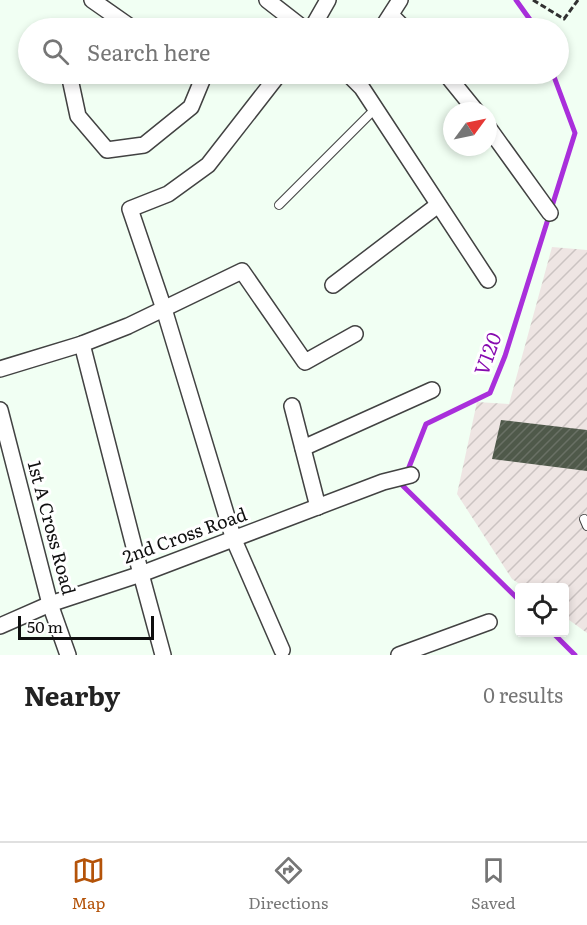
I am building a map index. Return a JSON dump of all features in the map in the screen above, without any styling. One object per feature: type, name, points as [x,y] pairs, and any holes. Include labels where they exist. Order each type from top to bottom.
[{"type":"street","points":[[92,0],[118,18]]},
{"type":"street","points":[[267,0],[290,18]]},
{"type":"street","points":[[318,18],[328,0]]},
{"type":"street","points":[[389,18],[400,0]]},
{"type":"street","points":[[391,15],[394,18]]},
{"type":"street","points":[[71,84],[78,116],[107,150],[144,145],[190,107],[200,84]]},
{"type":"street","points":[[271,84],[208,165],[168,194],[130,209],[164,309],[234,540],[282,650]]},
{"type":"street","points":[[359,84],[488,280]]},
{"type":"street","points":[[455,84],[469,102]]},
{"type":"street","points":[[497,139],[550,213]]},
{"type":"street","points":[[333,285],[438,205]]},
{"type":"street","points":[[0,369],[82,344],[164,309],[242,271],[305,362],[355,334]]},
{"type":"street","points":[[82,344],[163,655]]},
{"type":"street","points":[[303,448],[432,390]]},
{"type":"street","points":[[292,406],[318,507]]},
{"type":"street","name":"1st A Cross Road","points":[[0,410],[50,604],[68,655]]},
{"type":"street","name":"2nd Cross Road","points":[[0,626],[50,604],[141,574],[397,478]]},
{"type":"street","points":[[399,655],[489,622]]},
{"type":"lane","points":[[279,205],[375,109]]},
{"type":"path","points":[[533,0],[562,18]]},
{"type":"path","points":[[565,18],[578,0]]},
{"type":"shaded area","points":[[552,247],[587,250],[587,633],[569,620],[569,583],[518,583],[512,579],[457,494],[477,402],[509,404]]},
{"type":"building","points":[[501,420],[587,430],[587,471],[492,459]]},
{"type":"waterway","name":"V120","points":[[516,0],[529,18]]},
{"type":"waterway","name":"V120","points":[[515,596],[402,485],[426,424],[490,393],[505,356],[575,133],[557,84]]},
{"type":"waterway","name":"V120","points":[[557,637],[575,655]]}]
